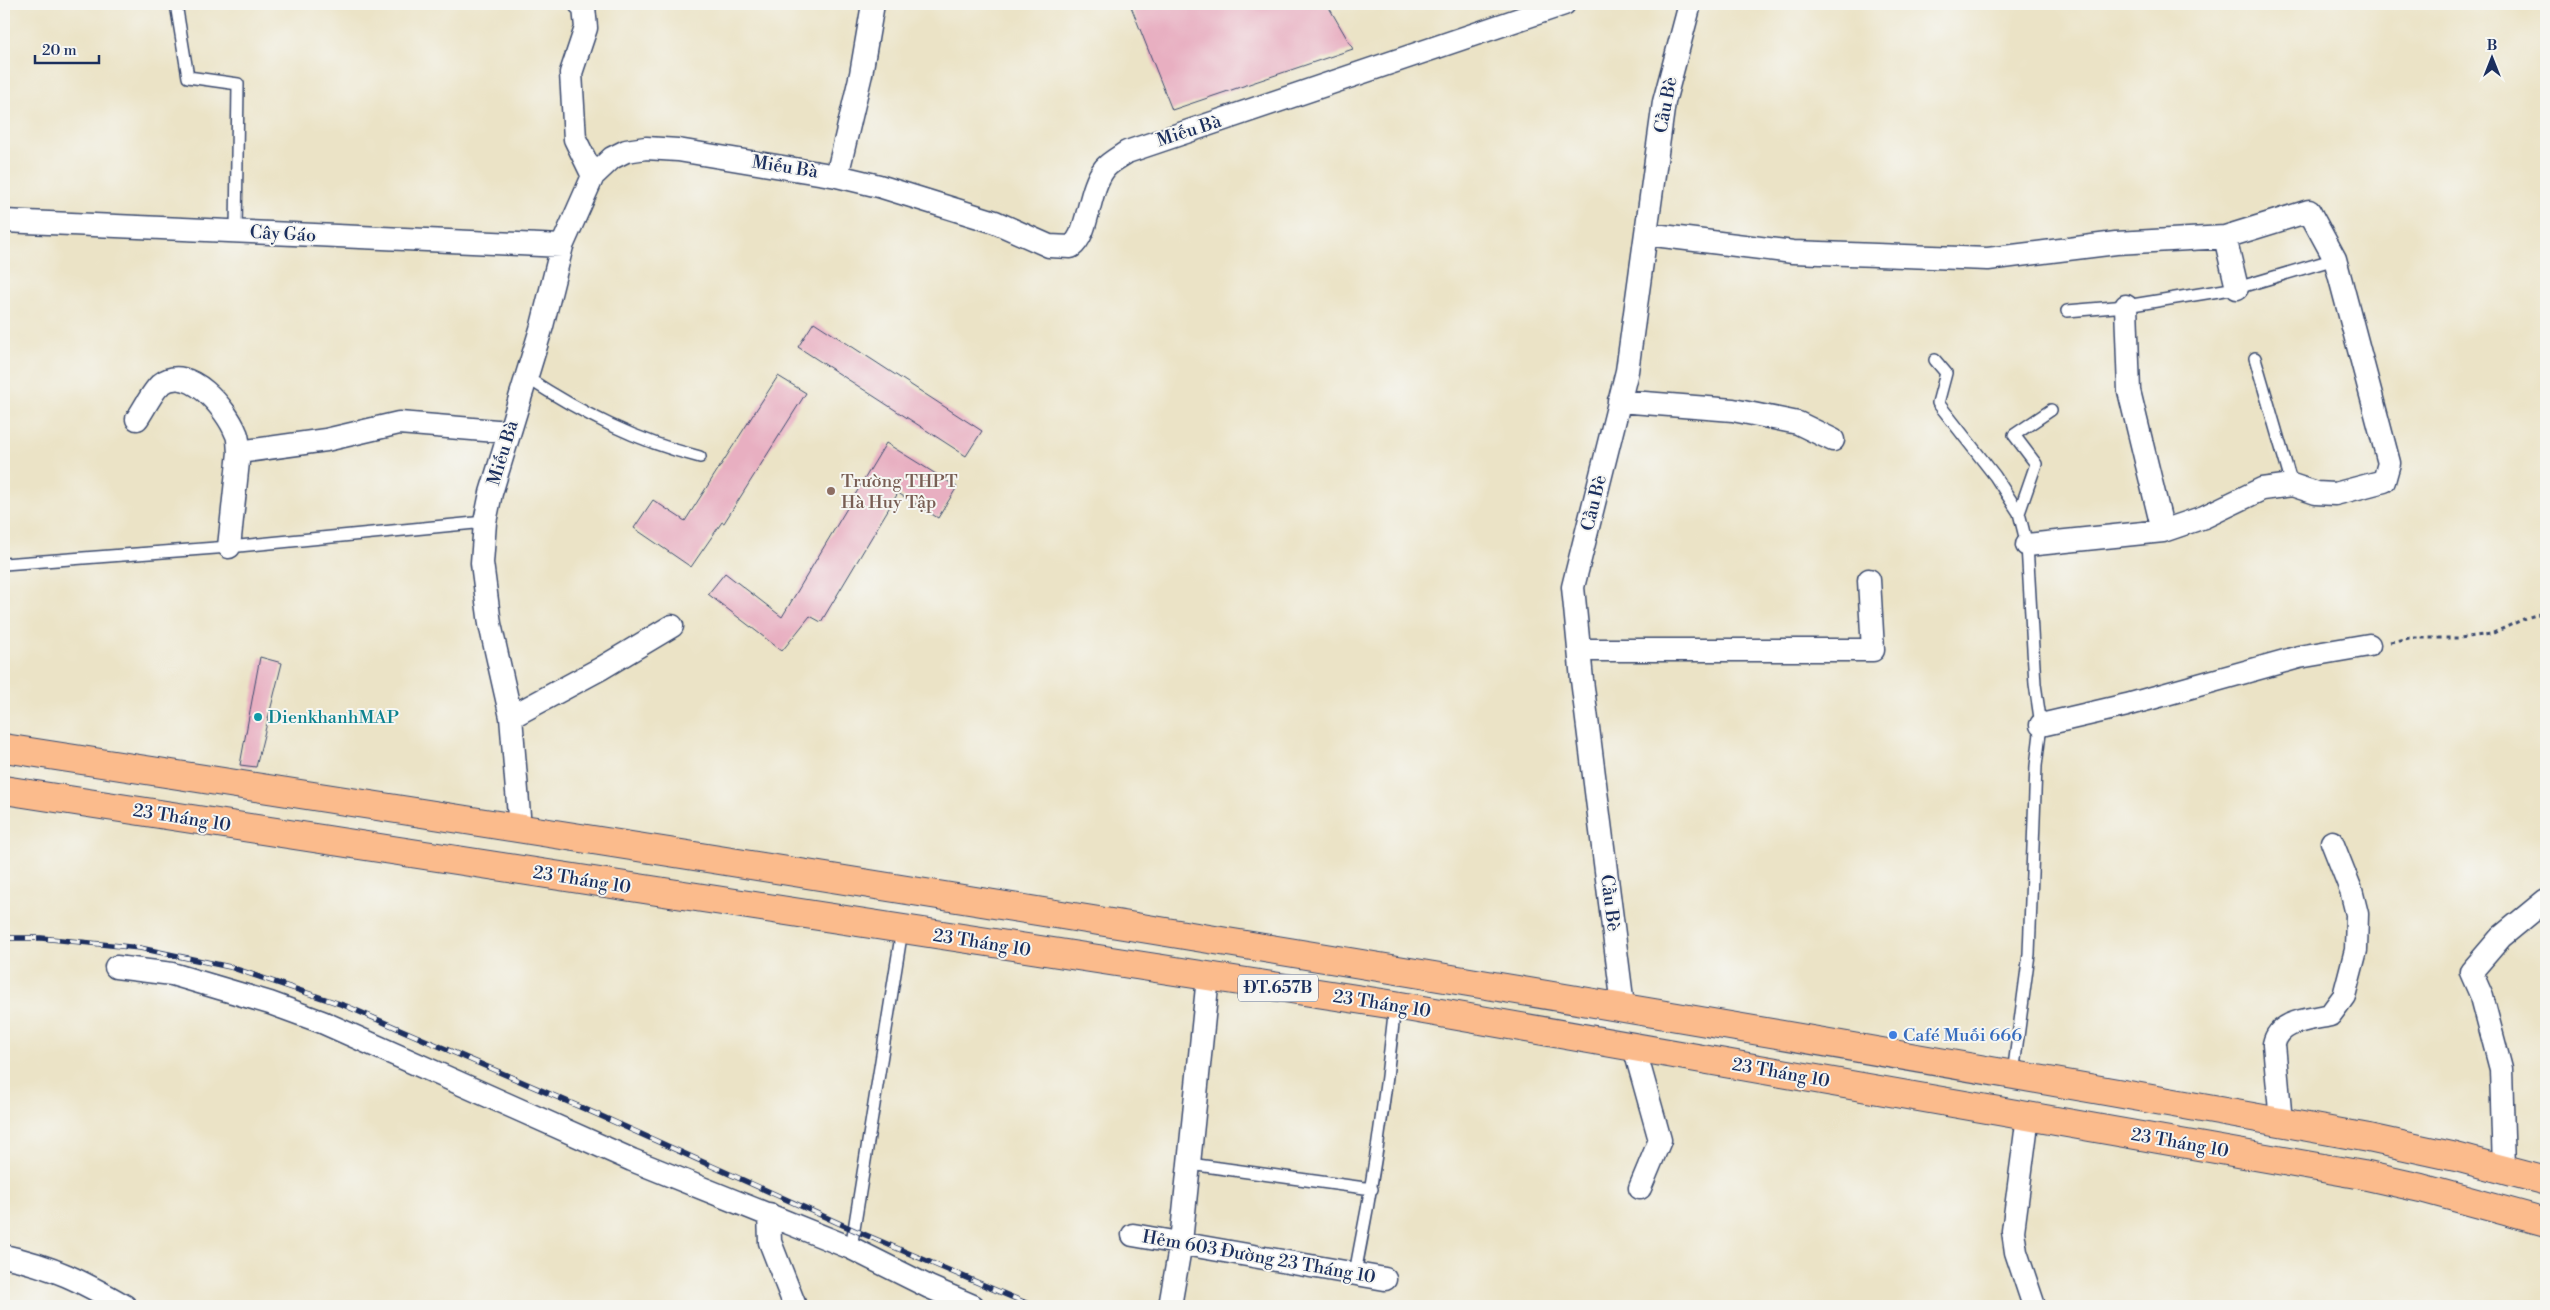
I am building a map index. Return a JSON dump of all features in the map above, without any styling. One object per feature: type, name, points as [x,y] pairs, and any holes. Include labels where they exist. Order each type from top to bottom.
[{"type":"main road","name":"23 Tháng 10","points":[[4,748],[520,828],[1623,1006],[2408,1145],[2504,1169],[2546,1182]]},
{"type":"main road","name":"23 Tháng 10","points":[[4,790],[1395,1005],[2363,1175],[2421,1188],[2546,1222]]},
{"type":"main road","points":[[514,870],[520,828]]},
{"type":"main road","points":[[1623,1006],[1634,1047]]},
{"type":"street","points":[[580,4],[584,7],[586,28],[571,73],[575,139],[593,176]]},
{"type":"street","points":[[837,176],[861,74],[873,4]]},
{"type":"street","name":"Miếu Bà","points":[[520,828],[511,717],[490,624],[482,564],[485,522],[508,432],[542,326],[562,246],[593,176],[612,158],[626,151],[646,148],[678,150],[837,176],[879,186],[980,217],[1049,246],[1071,247],[1079,241],[1095,185],[1106,167],[1127,152],[1564,4]]},
{"type":"street","name":"Cầu Bè","points":[[1623,1006],[1579,650],[1573,587],[1627,371],[1664,102],[1690,4]]},
{"type":"street","points":[[1646,234],[1792,252],[1988,259],[2043,254],[2116,243],[2226,237],[2309,212],[2335,258],[2389,463],[2384,481],[2335,494],[2316,493],[2292,485],[2262,489],[2204,517],[2163,531],[2027,545]]},
{"type":"street","name":"Cây Gáo","points":[[4,221],[562,246]]},
{"type":"street","points":[[2226,237],[2236,288]]},
{"type":"street","points":[[2126,306],[2129,391],[2163,531]]},
{"type":"street","points":[[137,419],[161,384],[179,378],[190,379],[222,408],[237,434],[239,452],[229,547]]},
{"type":"street","points":[[1619,401],[1733,410],[1798,423],[1833,440]]},
{"type":"street","points":[[239,452],[326,440],[399,423],[508,432]]},
{"type":"street","points":[[1579,650],[1873,650],[1869,580]]},
{"type":"street","points":[[511,717],[600,669],[672,626]]},
{"type":"street","points":[[2041,725],[2127,705],[2299,657],[2369,645]]},
{"type":"street","points":[[2281,1122],[2274,1044],[2276,1035],[2283,1027],[2330,1015],[2344,996],[2356,950],[2357,914],[2351,890],[2332,842]]},
{"type":"street","points":[[2504,1169],[2501,1069],[2482,997],[2471,972],[2501,937],[2546,900]]},
{"type":"street","points":[[116,967],[172,974],[270,1003],[322,1022],[632,1160],[851,1248],[929,1297],[973,1306]]},
{"type":"street","points":[[1170,1306],[1181,1242],[1208,977]]},
{"type":"street","points":[[1634,1047],[1660,1140],[1640,1188]]},
{"type":"street","points":[[2028,1116],[2013,1231],[2016,1252],[2033,1306]]},
{"type":"street","points":[[769,1214],[770,1242],[795,1306]]},
{"type":"street","name":"Hẻm 603 Đường 23 Tháng 10","points":[[1133,1235],[1385,1279]]},
{"type":"street","points":[[4,1256],[40,1264],[76,1278],[125,1306]]},
{"type":"lane","points":[[176,4],[188,77],[238,84],[236,232]]},
{"type":"lane","points":[[2067,310],[2126,306],[2236,288],[2335,258]]},
{"type":"lane","points":[[2255,358],[2292,485]]},
{"type":"lane","points":[[1935,360],[1946,373],[1938,403],[1995,476],[2019,512],[2027,545],[2035,684],[2041,725],[2036,766],[2029,954],[2013,1074]]},
{"type":"lane","points":[[526,377],[601,422],[663,448],[700,457]]},
{"type":"lane","points":[[2019,512],[2036,464],[2014,434],[2051,410]]},
{"type":"lane","points":[[4,564],[229,547],[485,522]]},
{"type":"lane","points":[[851,1248],[902,930]]},
{"type":"lane","points":[[1355,1273],[1372,1189],[1386,1092],[1395,1005]]},
{"type":"lane","points":[[1190,1164],[1372,1189]]},
{"type":"path","points":[[2369,645],[2409,638],[2460,638],[2492,634],[2526,618],[2546,612]]},
{"type":"building","points":[[1130,4],[1327,4],[1353,49],[1172,110]]},
{"type":"building","points":[[814,322],[982,431],[966,456],[798,347]]},
{"type":"building","points":[[778,376],[806,393],[724,523],[722,522],[691,567],[634,528],[653,500],[685,521]]},
{"type":"building","points":[[886,443],[957,487],[938,518],[898,493],[821,622],[810,616],[782,651],[708,594],[725,573],[782,617]]},
{"type":"building","name":"DienkhanhMAP","points":[[260,657],[282,663],[256,767],[240,765]]},
{"type":"railway","points":[[4,938],[41,938],[140,948],[230,967],[346,1006],[601,1116],[854,1230],[1033,1306]]},
{"type":"place","name":"Trường THPT Hà Huy Tập","points":[[831,491]]},
{"type":"place","name":"DienkhanhMAP","points":[[258,717]]},
{"type":"place","name":"Café Muối 666","points":[[1893,1035]]}]
